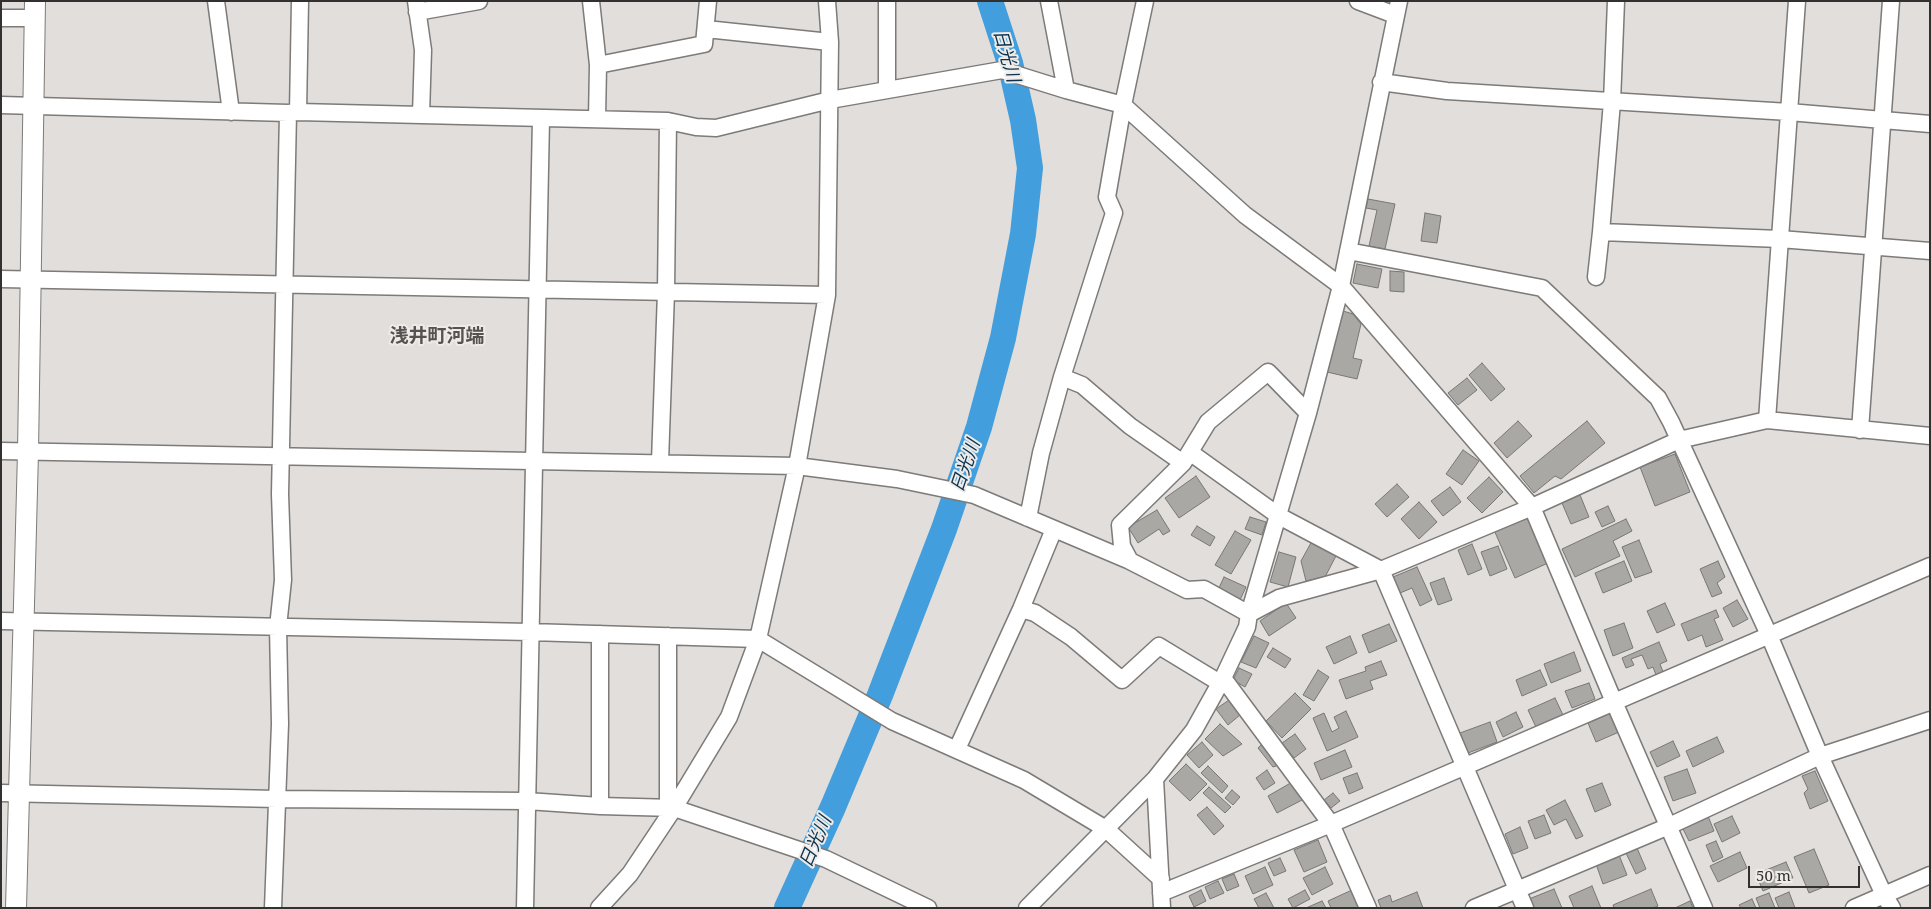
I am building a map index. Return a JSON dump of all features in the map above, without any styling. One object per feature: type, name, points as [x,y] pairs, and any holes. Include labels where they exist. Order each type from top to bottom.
[{"type":"street","points":[[216,1],[231,112]]},
{"type":"street","points":[[273,908],[280,724],[278,627],[283,580],[280,494],[284,285],[300,1]]},
{"type":"street","points":[[421,115],[423,50],[416,6],[479,1]]},
{"type":"street","points":[[591,1],[598,65],[597,119]]},
{"type":"street","points":[[598,65],[704,44],[708,1]]},
{"type":"street","points":[[599,908],[630,874],[729,716],[758,639],[798,466],[827,295],[830,42],[827,1]]},
{"type":"street","points":[[887,1],[887,89]]},
{"type":"street","points":[[1049,1],[1066,90]]},
{"type":"street","points":[[1028,518],[1041,453],[1062,377],[1114,213],[1107,197],[1123,105],[1145,1]]},
{"type":"street","points":[[1027,908],[1155,779],[1194,730],[1222,681],[1247,627],[1249,614],[1308,413],[1341,286],[1397,8],[1358,1]]},
{"type":"street","points":[[1596,277],[1612,102],[1616,1]]},
{"type":"street","points":[[1767,420],[1797,1]]},
{"type":"street","points":[[1860,430],[1891,1]]},
{"type":"street","points":[[1,18],[35,9],[32,280],[23,622],[10,793],[16,908]]},
{"type":"street","points":[[706,29],[830,42]]},
{"type":"street","points":[[1,105],[668,121],[696,127],[716,128],[830,100],[1002,70],[1123,105],[1245,215],[1341,286],[1532,507],[1614,702],[1704,908]]},
{"type":"street","points":[[1381,82],[1447,91],[1789,112],[1930,124]]},
{"type":"street","points":[[525,908],[541,119]]},
{"type":"street","points":[[660,462],[666,292],[668,121]]},
{"type":"street","points":[[1601,232],[1780,240],[1930,251]]},
{"type":"street","points":[[1348,250],[1542,288],[1658,398],[1769,635],[1820,756],[1888,901]]},
{"type":"street","points":[[1,279],[827,295]]},
{"type":"street","points":[[1130,561],[1122,546],[1120,525],[1187,458],[1208,422],[1268,372],[1308,413]]},
{"type":"street","points":[[1062,377],[1082,385],[1130,426],[1187,458],[1279,516],[1381,570],[1526,908]]},
{"type":"street","points":[[1249,614],[1279,598],[1381,570],[1532,507],[1679,440],[1767,420],[1930,436]]},
{"type":"street","points":[[1,451],[798,466],[897,479],[974,495],[1130,561],[1187,590],[1204,590],[1249,614]]},
{"type":"street","points":[[957,749],[1021,609],[1054,529]]},
{"type":"street","points":[[1161,893],[1331,824],[1930,566]]},
{"type":"street","points":[[1021,609],[1035,613],[1071,637],[1122,680],[1159,646],[1222,681],[1331,824],[1368,908]]},
{"type":"street","points":[[1,621],[530,632],[758,639],[892,721],[1024,780],[1106,829],[1161,893]]},
{"type":"street","points":[[600,634],[600,806]]},
{"type":"street","points":[[668,636],[671,807]]},
{"type":"street","points":[[1474,908],[1668,826],[1820,756],[1930,720]]},
{"type":"street","points":[[1155,779],[1161,893]]},
{"type":"street","points":[[10,793],[277,800],[527,801],[600,806],[671,807],[826,859],[928,908]]},
{"type":"street","points":[[1854,908],[1888,901],[1930,875]]},
{"type":"building","points":[[1368,199],[1395,204],[1385,249],[1369,246],[1377,210],[1366,208]]},
{"type":"building","points":[[1425,213],[1441,216],[1437,243],[1421,241]]},
{"type":"building","points":[[1357,264],[1382,269],[1378,288],[1353,283]]},
{"type":"building","points":[[1390,271],[1404,272],[1404,292],[1390,291]]},
{"type":"building","points":[[1343,311],[1353,314],[1361,324],[1353,358],[1362,360],[1357,379],[1327,372]]},
{"type":"building","points":[[1482,363],[1505,389],[1491,401],[1469,375]]},
{"type":"building","points":[[1467,378],[1477,390],[1458,405],[1448,393]]},
{"type":"building","points":[[1518,421],[1532,436],[1507,458],[1494,443]]},
{"type":"building","points":[[1587,421],[1605,443],[1561,479],[1555,476],[1534,493],[1520,476]]},
{"type":"building","points":[[1463,450],[1479,461],[1462,485],[1446,474]]},
{"type":"building","points":[[1675,454],[1690,492],[1655,506],[1640,467]]},
{"type":"building","points":[[1196,476],[1210,497],[1179,518],[1165,498]]},
{"type":"building","points":[[1489,477],[1503,492],[1482,513],[1467,498]]},
{"type":"building","points":[[1397,484],[1409,497],[1387,517],[1375,504]]},
{"type":"building","points":[[1450,487],[1461,502],[1443,516],[1431,501]]},
{"type":"building","points":[[1580,495],[1589,517],[1571,524],[1562,503]]},
{"type":"building","points":[[1419,502],[1437,522],[1419,539],[1401,519]]},
{"type":"building","points":[[1608,506],[1615,521],[1602,527],[1595,512]]},
{"type":"building","points":[[1157,510],[1170,531],[1163,535],[1159,529],[1138,543],[1128,527]]},
{"type":"building","points":[[1250,517],[1266,522],[1262,535],[1245,529]]},
{"type":"building","points":[[1524,517],[1529,521],[1548,563],[1515,578],[1494,530]]},
{"type":"building","points":[[1626,519],[1632,531],[1613,541],[1620,556],[1575,577],[1562,549]]},
{"type":"building","points":[[1197,526],[1215,537],[1210,546],[1191,535]]},
{"type":"building","points":[[1235,531],[1251,540],[1231,574],[1215,565]]},
{"type":"building","points":[[1639,540],[1652,572],[1635,578],[1622,547]]},
{"type":"building","points":[[1312,541],[1337,554],[1325,577],[1306,581],[1301,561]]},
{"type":"building","points":[[1472,544],[1482,569],[1468,575],[1458,550]]},
{"type":"building","points":[[1498,546],[1507,569],[1490,576],[1481,552]]},
{"type":"building","points":[[1279,552],[1296,557],[1288,587],[1270,582]]},
{"type":"building","points":[[1624,561],[1632,581],[1603,593],[1595,573]]},
{"type":"building","points":[[1718,561],[1725,577],[1717,583],[1722,593],[1712,597],[1700,569]]},
{"type":"building","points":[[1417,567],[1432,600],[1420,606],[1412,588],[1400,593],[1393,577]]},
{"type":"building","points":[[1224,577],[1246,587],[1240,600],[1218,590]]},
{"type":"building","points":[[1444,578],[1452,600],[1438,605],[1430,583]]},
{"type":"building","points":[[1737,600],[1748,619],[1733,627],[1723,608]]},
{"type":"building","points":[[1286,603],[1296,618],[1269,636],[1260,621]]},
{"type":"building","points":[[1665,603],[1675,625],[1657,633],[1647,611]]},
{"type":"building","points":[[1716,610],[1719,617],[1714,619],[1723,640],[1706,647],[1702,635],[1688,641],[1681,624]]},
{"type":"building","points":[[1624,623],[1633,648],[1613,656],[1604,630]]},
{"type":"building","points":[[1389,624],[1397,641],[1369,653],[1362,635]]},
{"type":"building","points":[[1254,636],[1269,643],[1256,668],[1241,662]]},
{"type":"building","points":[[1350,636],[1357,653],[1334,664],[1326,647]]},
{"type":"building","points":[[1659,642],[1667,661],[1660,664],[1663,672],[1656,675],[1653,667],[1648,669],[1642,655],[1631,659],[1634,665],[1626,668],[1622,658]]},
{"type":"building","points":[[1273,648],[1291,659],[1285,668],[1267,657]]},
{"type":"building","points":[[1574,652],[1581,671],[1551,683],[1544,664]]},
{"type":"building","points":[[1381,661],[1387,675],[1370,681],[1373,689],[1346,699],[1339,680],[1366,671],[1365,667]]},
{"type":"building","points":[[1239,668],[1252,674],[1245,687],[1233,680]]},
{"type":"building","points":[[1318,670],[1329,677],[1314,701],[1303,695]]},
{"type":"building","points":[[1540,670],[1547,685],[1522,696],[1516,680]]},
{"type":"building","points":[[1589,683],[1595,699],[1572,708],[1565,691]]},
{"type":"building","points":[[1295,693],[1311,709],[1282,738],[1266,721]]},
{"type":"building","points":[[1555,698],[1563,715],[1536,727],[1528,710]]},
{"type":"building","points":[[1229,700],[1240,715],[1228,725],[1216,709]]},
{"type":"building","points":[[1346,711],[1358,737],[1327,751],[1313,718],[1324,713],[1332,732],[1339,728],[1334,717]]},
{"type":"building","points":[[1516,712],[1523,727],[1503,737],[1496,722]]},
{"type":"building","points":[[1611,713],[1619,732],[1596,742],[1588,723]]},
{"type":"building","points":[[1490,722],[1497,742],[1468,753],[1460,733]]},
{"type":"building","points":[[1220,724],[1242,744],[1223,756],[1205,739]]},
{"type":"building","points":[[1295,734],[1306,749],[1294,758],[1282,743]]},
{"type":"building","points":[[1717,737],[1724,752],[1693,767],[1686,751]]},
{"type":"building","points":[[1673,741],[1680,756],[1657,767],[1650,752]]},
{"type":"building","points":[[1202,742],[1213,755],[1199,768],[1187,755]]},
{"type":"building","points":[[1262,744],[1279,765],[1273,767],[1258,748]]},
{"type":"building","points":[[1345,750],[1352,767],[1321,780],[1314,763]]},
{"type":"building","points":[[1186,764],[1207,784],[1190,801],[1169,781]]},
{"type":"building","points":[[1208,766],[1228,786],[1222,793],[1201,773]]},
{"type":"building","points":[[1687,769],[1696,793],[1673,801],[1664,777]]},
{"type":"building","points":[[1267,770],[1275,783],[1264,790],[1256,778]]},
{"type":"building","points":[[1815,771],[1828,801],[1810,809],[1804,793],[1808,789],[1802,776]]},
{"type":"building","points":[[1357,773],[1363,788],[1349,794],[1343,778]]},
{"type":"building","points":[[1294,781],[1304,799],[1277,813],[1268,796]]},
{"type":"building","points":[[1602,783],[1611,805],[1595,812],[1586,789]]},
{"type":"building","points":[[1209,787],[1231,807],[1225,813],[1203,793]]},
{"type":"building","points":[[1232,790],[1240,797],[1233,805],[1225,798]]},
{"type":"building","points":[[1333,793],[1340,801],[1331,808],[1324,800]]},
{"type":"building","points":[[1565,800],[1583,836],[1576,839],[1566,819],[1554,825],[1546,810]]},
{"type":"building","points":[[1207,807],[1224,826],[1214,835],[1197,815]]},
{"type":"building","points":[[1544,815],[1551,833],[1535,839],[1528,821]]},
{"type":"building","points":[[1708,816],[1714,831],[1689,841],[1682,827]]},
{"type":"building","points":[[1732,816],[1740,833],[1722,842],[1714,824]]},
{"type":"building","points":[[1520,827],[1528,848],[1513,854],[1505,834]]},
{"type":"building","points":[[1318,840],[1327,862],[1304,872],[1294,850]]},
{"type":"building","points":[[1716,841],[1723,857],[1713,862],[1706,845]]},
{"type":"building","points":[[1637,848],[1646,869],[1636,874],[1626,853]]},
{"type":"building","points":[[1814,849],[1829,885],[1809,893],[1794,857]]},
{"type":"building","points":[[1740,852],[1747,868],[1718,882],[1710,866]]},
{"type":"building","points":[[1619,855],[1627,875],[1603,884],[1596,864]]},
{"type":"building","points":[[1280,858],[1286,871],[1274,876],[1268,863]]},
{"type":"building","points":[[1786,862],[1793,878],[1763,891],[1756,874]]},
{"type":"building","points":[[1265,867],[1273,885],[1253,894],[1245,876]]},
{"type":"building","points":[[1325,867],[1333,884],[1312,895],[1303,878]]},
{"type":"building","points":[[1234,874],[1239,886],[1227,891],[1222,879]]},
{"type":"building","points":[[1218,881],[1224,893],[1210,899],[1205,887]]},
{"type":"building","points":[[1592,886],[1601,908],[1574,908],[1569,896]]},
{"type":"building","points":[[1554,889],[1562,908],[1532,908],[1529,899]]},
{"type":"building","points":[[1651,889],[1658,906],[1653,908],[1614,908],[1613,905]]},
{"type":"building","points":[[1201,890],[1206,901],[1194,907],[1189,896]]},
{"type":"building","points":[[1305,890],[1310,899],[1293,908],[1288,899]]},
{"type":"building","points":[[1352,890],[1360,908],[1331,908],[1328,901]]},
{"type":"building","points":[[1417,892],[1423,908],[1381,908],[1378,900],[1390,895],[1392,902]]},
{"type":"building","points":[[1789,892],[1795,908],[1779,908],[1775,898]]},
{"type":"building","points":[[1266,893],[1274,908],[1259,908],[1254,899]]},
{"type":"building","points":[[1769,893],[1775,908],[1760,908],[1756,898]]},
{"type":"building","points":[[1752,899],[1756,908],[1741,908],[1739,905]]},
{"type":"building","points":[[1322,901],[1326,908],[1306,908]]},
{"type":"building","points":[[1690,901],[1693,908],[1675,908]]},
{"type":"waterway","name":"日光川","points":[[787,908],[833,807],[880,695],[944,529],[979,427],[1003,338],[1023,234],[1030,168],[1023,120],[1010,63],[990,1]]},
{"type":"district","name":"浅井町河端","points":[[437,337]]}]
